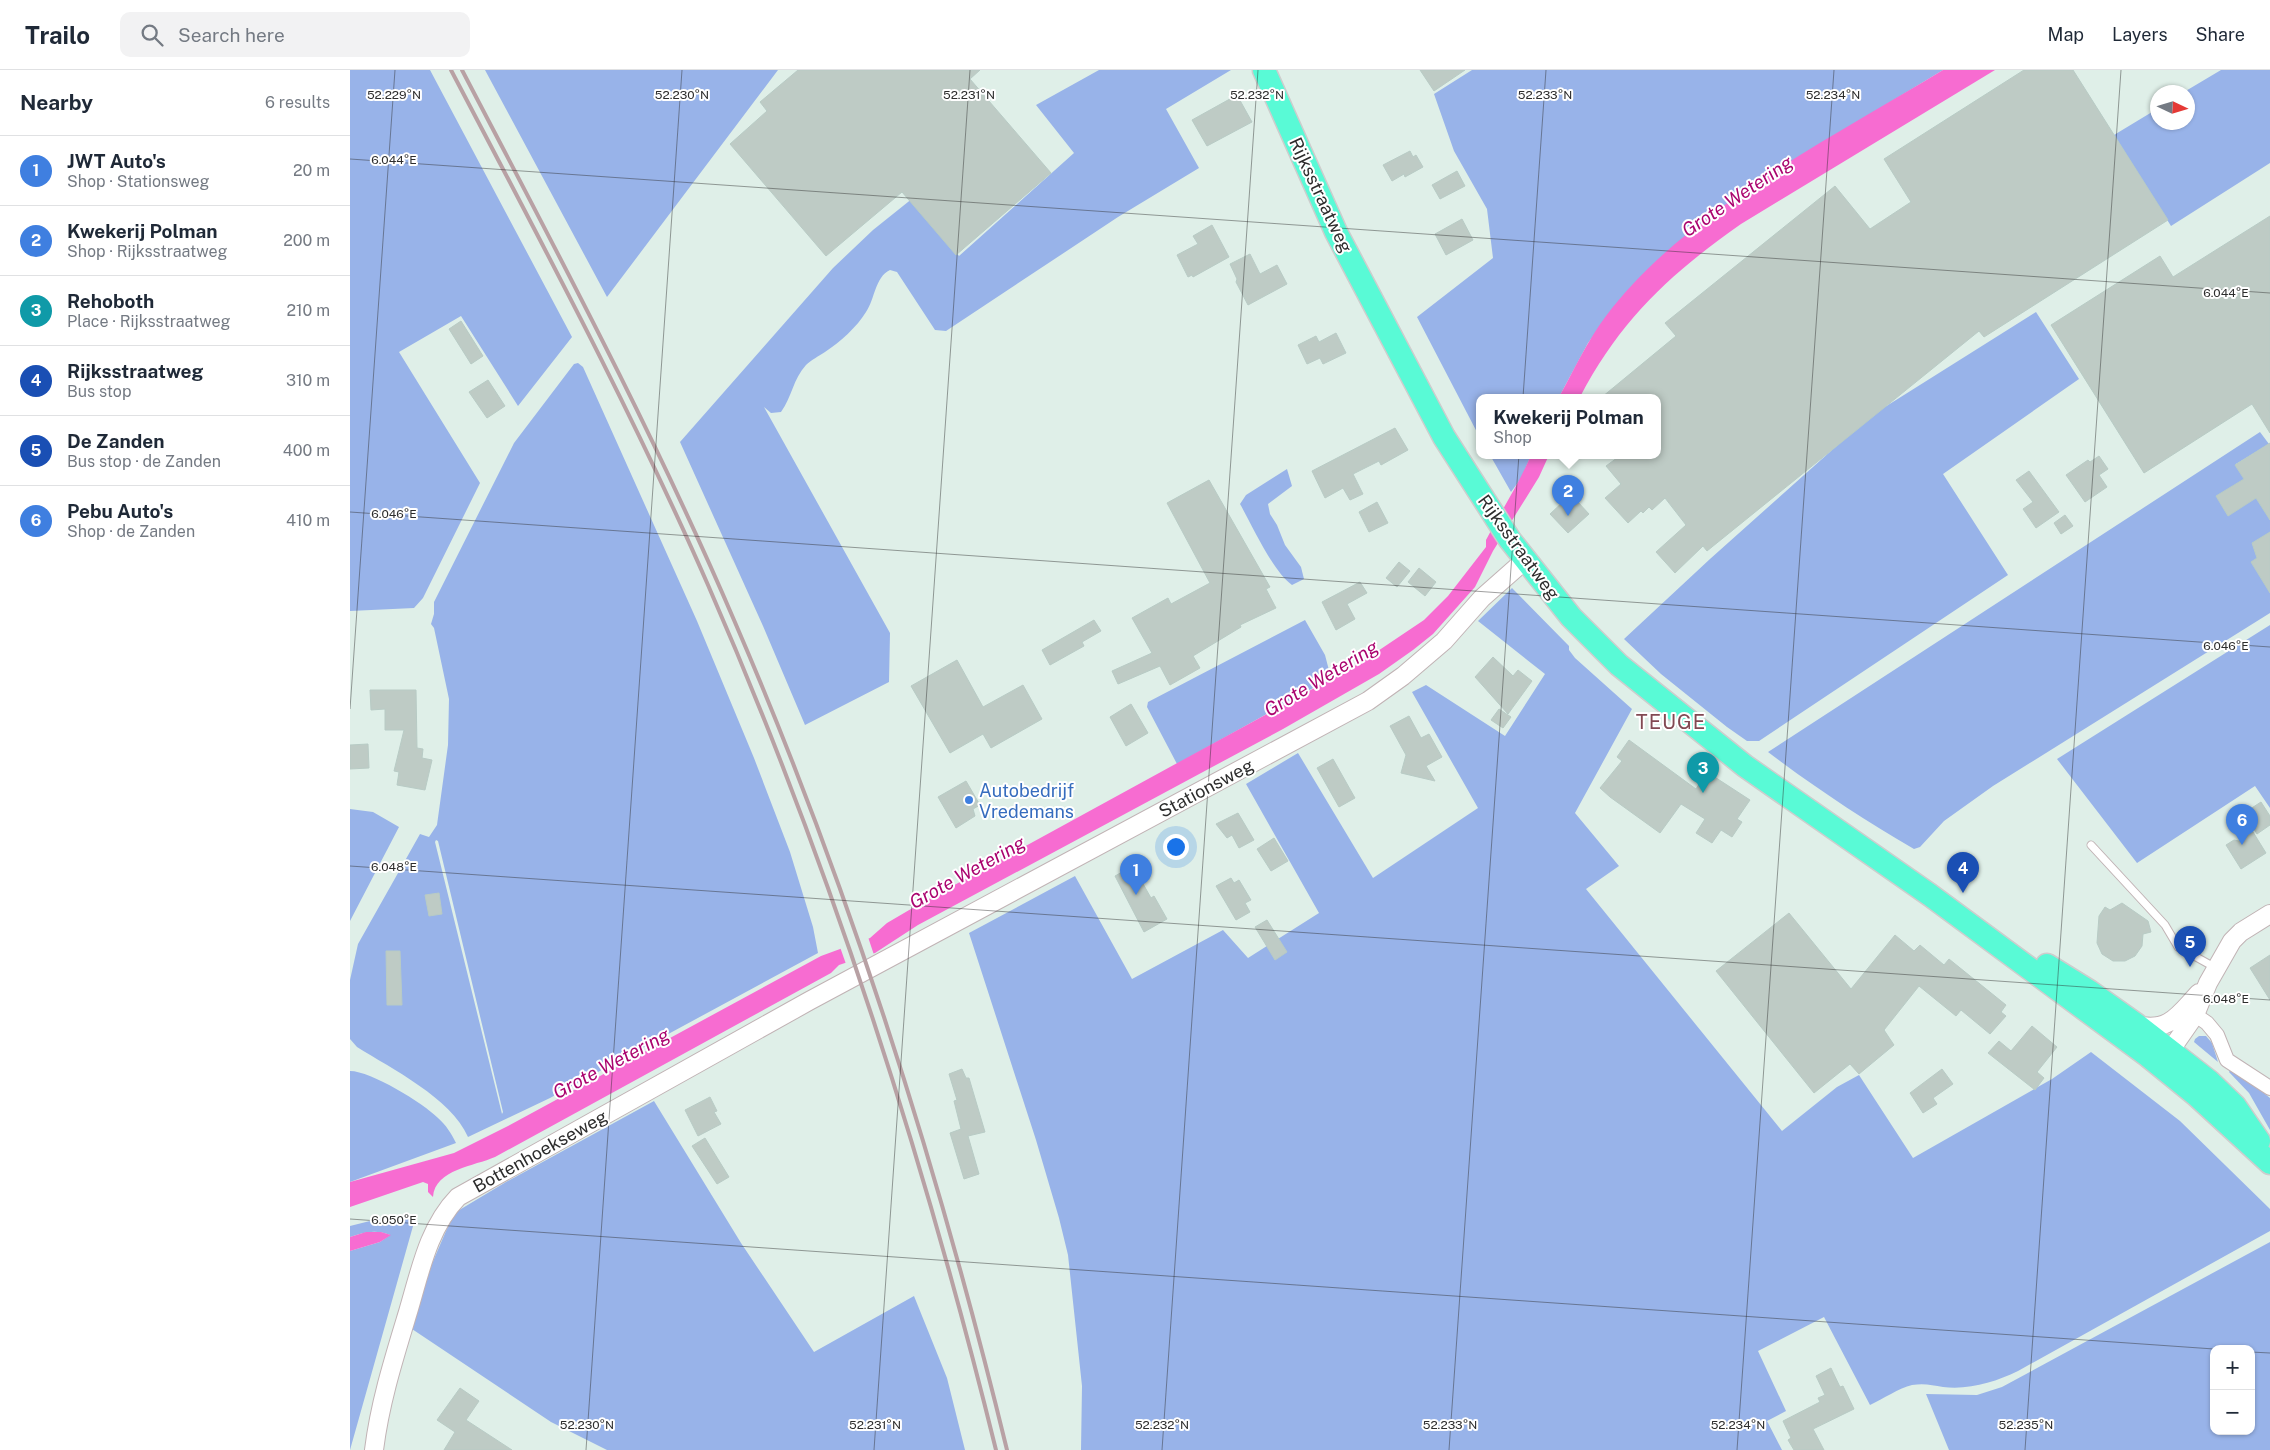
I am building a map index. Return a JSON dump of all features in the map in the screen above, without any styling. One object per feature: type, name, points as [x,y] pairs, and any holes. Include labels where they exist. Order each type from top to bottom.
[{"type":"main road","name":"Rijksstraatweg","points":[[1264,70],[1336,232],[1444,437],[1510,540],[1571,617],[1619,665],[1745,766],[2160,1053],[2209,1080],[2236,1106],[2270,1157]]},
{"type":"main road","name":"Rijksstraatweg","points":[[1930,895],[1979,922],[2089,991],[2137,1026],[2196,1095],[2270,1163]]},
{"type":"street","name":"Stationsweg","points":[[858,975],[1368,701],[1403,676],[1444,641],[1482,598],[1525,560]]},
{"type":"street","points":[[2160,1053],[2212,976],[2235,937],[2270,914]]},
{"type":"street","name":"Bottenhoekseweg","points":[[374,1450],[382,1396],[424,1258],[442,1216],[458,1197],[858,975]]},
{"type":"street","points":[[2137,1026],[2158,1028],[2186,1013]]},
{"type":"street","points":[[2186,1013],[2207,1023],[2217,1036],[2227,1060],[2270,1088]]},
{"type":"lane","points":[[2091,845],[2165,925],[2178,947],[2212,976]]},
{"type":"shaded area","points":[[350,70],[430,70],[572,337],[518,406],[461,316],[399,352],[480,483],[423,598],[414,608],[350,611]]},
{"type":"shaded area","points":[[485,70],[778,70],[607,297]]},
{"type":"shaded area","points":[[1099,70],[1231,70],[1166,109],[1199,168],[1118,217],[946,331],[935,330],[897,272],[890,270],[881,278],[869,307],[853,329],[831,348],[810,361],[802,370],[781,412],[771,413],[764,407],[890,633],[889,682],[805,725],[763,626],[680,442],[833,268],[873,230],[913,198],[959,256],[1074,153],[1036,105]]},
{"type":"shaded area","points":[[1472,70],[1943,70],[1793,161],[1621,298],[1588,343],[1561,394],[1476,394],[1476,430],[1417,317],[1493,258],[1487,209],[1454,151],[1434,94]]},
{"type":"shaded area","points":[[1943,70],[1995,70],[1741,224],[1715,243],[1670,280],[1630,321],[1612,344],[1582,394],[1561,394],[1599,326],[1639,278],[1677,242],[1719,210],[1809,150]]},
{"type":"shaded area","points":[[2221,70],[2270,70],[2270,163],[2171,226],[2114,135],[2150,113],[2150,130],[2195,130],[2195,85]]},
{"type":"shaded area","points":[[2036,312],[2079,379],[1943,474],[2008,575],[1759,741],[1747,741],[1727,727],[1661,674],[1624,639],[1710,559],[1869,417]]},
{"type":"shaded area","points":[[578,363],[583,367],[697,621],[754,758],[790,852],[813,927],[818,953],[550,1098],[468,1137],[460,1123],[435,1097],[357,1047],[350,1039],[350,980],[358,944],[420,834],[429,837],[437,825],[448,745],[449,699],[434,628],[431,624],[434,614],[434,602],[514,443],[574,364]],"holes":[[[436,840],[438,841],[503,1112],[502,1114],[435,842]]]},
{"type":"shaded area","points":[[2260,432],[2269,444],[2236,464],[2270,514],[2270,613],[1993,786],[1944,821],[1920,847],[1914,849],[1877,827],[1768,752]]},
{"type":"shaded area","points":[[1492,459],[1529,459],[1522,477],[1511,492]]},
{"type":"shaded area","points":[[1529,459],[1547,459],[1539,477],[1493,551],[1475,587],[1433,634],[1379,674],[1283,729],[918,925],[875,953],[839,965],[831,973],[495,1157],[448,1174],[435,1188],[433,1197],[428,1192],[428,1184],[423,1182],[350,1207],[350,1182],[454,1153],[508,1126],[821,956],[870,938],[887,923],[916,906],[1360,663],[1424,620],[1448,596],[1486,547],[1486,540]]},
{"type":"shaded area","points":[[1287,469],[1292,486],[1268,504],[1270,514],[1277,525],[1285,545],[1301,567],[1304,579],[1292,585],[1270,559],[1240,504],[1246,495]]},
{"type":"shaded area","points":[[1512,588],[1569,646],[1569,650],[1575,658],[1632,709],[1575,813],[1619,866],[1586,889],[1782,1131],[1837,1087],[1859,1075],[1913,1158],[2052,1079],[2091,1052],[2180,1121],[2270,1209],[2270,1231],[2018,1371],[1991,1382],[1973,1386],[1953,1388],[1924,1384],[1912,1385],[1870,1405],[1824,1317],[1758,1351],[1786,1411],[1767,1421],[1782,1450],[1081,1450],[1082,1386],[1068,1255],[1036,1140],[969,933],[1075,876],[1132,979],[1223,930],[1248,958],[1319,913],[1246,784],[1298,753],[1373,878],[1478,808],[1412,692],[1426,685],[1505,736],[1545,674],[1478,621]]},
{"type":"shaded area","points":[[1305,620],[1325,655],[1331,678],[1177,764],[1147,707],[1148,702]]},
{"type":"shaded area","points":[[2270,625],[2270,808],[2255,786],[2137,863],[2057,759]]},
{"type":"shaded area","points":[[350,809],[373,812],[399,827],[350,921]]},
{"type":"shaded area","points":[[2199,1036],[2206,1036],[2212,1043],[2218,1062],[2194,1042]]},
{"type":"shaded area","points":[[2232,1067],[2270,1098],[2270,1130],[2249,1093],[2229,1072]]},
{"type":"shaded area","points":[[350,1071],[371,1076],[421,1104],[443,1123],[456,1143],[350,1182]]},
{"type":"shaded area","points":[[654,1101],[741,1243],[814,1352],[914,1296],[947,1378],[965,1450],[607,1450],[551,1422],[412,1329],[431,1266],[452,1217],[456,1212],[506,1182]]},
{"type":"shaded area","points":[[394,1215],[405,1215],[415,1219],[350,1450],[350,1251],[380,1242],[390,1235],[370,1232],[350,1237],[350,1226]]},
{"type":"shaded area","points":[[366,1232],[381,1232],[391,1235],[380,1242],[350,1251],[350,1237]]},
{"type":"shaded area","points":[[2270,1242],[2270,1450],[1949,1450],[1926,1394],[1977,1395],[2002,1387]]},
{"type":"pier","points":[[868,937],[874,955],[846,964],[840,947]]},
{"type":"building","points":[[798,70],[980,70],[970,79],[1051,173],[956,255],[902,192],[826,256],[730,144],[767,111],[760,102]]},
{"type":"building","points":[[1420,70],[1465,70],[1434,91]]},
{"type":"building","points":[[2024,70],[2073,70],[2168,220],[1984,337],[1979,331],[1707,551],[1703,546],[1675,573],[1656,552],[1686,525],[1665,498],[1652,510],[1649,507],[1643,513],[1641,511],[1628,523],[1605,498],[1621,484],[1606,466],[1616,459],[1661,459],[1661,394],[1606,394],[1676,336],[1665,323],[1835,186],[1870,229],[1911,202],[1884,159]]},
{"type":"building","points":[[1237,95],[1252,122],[1207,146],[1192,120]]},
{"type":"building","points":[[1410,151],[1413,157],[1416,155],[1423,167],[1405,177],[1404,174],[1392,181],[1383,165]]},
{"type":"building","points":[[1457,171],[1465,186],[1440,199],[1432,185]]},
{"type":"building","points":[[2270,216],[2270,433],[2252,404],[2144,473],[2051,325],[2160,256],[2173,277]]},
{"type":"building","points":[[1462,219],[1473,240],[1446,255],[1435,234]]},
{"type":"building","points":[[1212,225],[1229,257],[1193,277],[1192,275],[1188,277],[1177,255],[1198,244],[1193,236]]},
{"type":"building","points":[[1250,254],[1260,274],[1277,265],[1287,284],[1248,305],[1236,282],[1237,279],[1230,264]]},
{"type":"building","points":[[461,321],[483,356],[471,364],[449,329]]},
{"type":"building","points":[[1336,333],[1346,353],[1323,364],[1320,358],[1307,364],[1298,345],[1316,336],[1319,342]]},
{"type":"building","points":[[488,380],[505,406],[487,418],[469,392]]},
{"type":"building","points":[[1395,428],[1408,450],[1381,465],[1379,461],[1353,474],[1363,494],[1350,500],[1343,488],[1325,498],[1312,471]]},
{"type":"building","points":[[2270,443],[2270,520],[2256,498],[2228,516],[2216,496],[2244,479],[2235,465]]},
{"type":"building","points":[[2099,456],[2108,469],[2099,475],[2107,487],[2085,502],[2066,475],[2088,460],[2090,462]]},
{"type":"building","points":[[2029,471],[2059,512],[2036,528],[2023,509],[2033,502],[2016,480]]},
{"type":"building","points":[[1209,480],[1270,587],[1266,589],[1276,608],[1240,625],[1241,627],[1193,656],[1200,668],[1170,685],[1160,666],[1118,684],[1112,671],[1152,653],[1132,618],[1168,598],[1171,604],[1210,583],[1167,503]]},
{"type":"building","points":[[1565,500],[1571,506],[1577,501],[1589,514],[1568,533],[1550,514]]},
{"type":"building","points":[[1377,502],[1388,523],[1369,532],[1359,512]]},
{"type":"building","points":[[2065,515],[2073,526],[2061,534],[2054,523]]},
{"type":"building","points":[[2270,532],[2270,593],[2251,562],[2257,558],[2252,543]]},
{"type":"building","points":[[1399,562],[1410,571],[1397,587],[1386,578]]},
{"type":"building","points":[[1419,568],[1436,582],[1425,596],[1408,582]]},
{"type":"building","points":[[1360,582],[1367,593],[1347,604],[1355,619],[1336,630],[1322,602]]},
{"type":"building","points":[[1094,620],[1101,631],[1082,642],[1084,646],[1050,665],[1042,650]]},
{"type":"building","points":[[1493,657],[1513,676],[1518,670],[1532,681],[1508,714],[1475,677]]},
{"type":"building","points":[[957,660],[983,707],[1023,685],[1042,719],[991,748],[983,734],[950,753],[911,686]]},
{"type":"building","points":[[370,690],[416,690],[417,748],[423,749],[422,758],[432,760],[425,790],[397,785],[399,772],[394,771],[404,730],[385,730],[385,709],[371,710]]},
{"type":"building","points":[[1131,704],[1148,733],[1126,746],[1110,717]]},
{"type":"building","points":[[1499,709],[1511,717],[1503,728],[1491,720]]},
{"type":"building","points":[[1409,716],[1421,738],[1429,734],[1442,757],[1426,766],[1435,781],[1401,773],[1406,755],[1390,726]]},
{"type":"building","points":[[1629,740],[1696,789],[1707,772],[1750,800],[1737,819],[1742,822],[1732,837],[1721,830],[1712,843],[1696,833],[1705,819],[1681,804],[1660,833],[1600,788],[1622,761],[1617,757]]},
{"type":"building","points":[[368,744],[369,768],[350,769],[350,745]]},
{"type":"building","points":[[1333,759],[1355,798],[1339,807],[1317,768]]},
{"type":"building","points":[[966,781],[980,805],[973,809],[975,816],[956,828],[938,797]]},
{"type":"building","points":[[2261,802],[2270,816],[2270,825],[2257,834],[2244,813]]},
{"type":"building","points":[[1238,813],[1254,840],[1239,848],[1232,835],[1227,838],[1216,824]]},
{"type":"building","points":[[2253,832],[2266,853],[2241,869],[2226,845],[2234,840],[2239,841]]},
{"type":"building","points":[[1274,838],[1288,861],[1271,871],[1257,849]]},
{"type":"building","points":[[1133,866],[1151,898],[1154,896],[1167,919],[1144,932],[1115,876]]},
{"type":"building","points":[[1231,878],[1234,883],[1239,880],[1251,900],[1245,903],[1250,912],[1236,920],[1216,886]]},
{"type":"building","points":[[439,893],[442,914],[429,916],[425,895]]},
{"type":"building","points":[[2122,903],[2148,921],[2151,932],[2143,934],[2142,946],[2135,956],[2125,961],[2113,961],[2102,954],[2097,943],[2099,916],[2105,907],[2110,910]]},
{"type":"building","points":[[1789,913],[1851,989],[1895,935],[1914,951],[1920,945],[1944,965],[1949,959],[2006,1005],[2001,1012],[2006,1016],[1990,1034],[1961,1010],[1956,1016],[1919,986],[1884,1030],[1894,1045],[1859,1074],[1850,1064],[1814,1093],[1716,971]]},
{"type":"building","points":[[1267,920],[1287,952],[1275,960],[1255,927]]},
{"type":"building","points":[[386,951],[400,951],[402,1005],[387,1005]]},
{"type":"building","points":[[2270,955],[2270,1000],[2250,968]]},
{"type":"building","points":[[2032,1026],[2057,1047],[2037,1072],[2044,1078],[2035,1090],[1988,1053],[1999,1041],[2011,1051]]},
{"type":"building","points":[[962,1069],[966,1078],[969,1078],[985,1132],[968,1136],[979,1174],[964,1179],[950,1133],[961,1129],[954,1101],[957,1100],[949,1074]]},
{"type":"building","points":[[1942,1069],[1953,1084],[1933,1098],[1937,1104],[1923,1113],[1910,1093]]},
{"type":"building","points":[[710,1097],[717,1111],[714,1112],[721,1124],[698,1136],[685,1110]]},
{"type":"building","points":[[705,1138],[729,1177],[717,1184],[692,1146]]},
{"type":"building","points":[[1831,1368],[1840,1387],[1843,1386],[1854,1409],[1813,1429],[1824,1450],[1794,1450],[1788,1440],[1791,1438],[1783,1421],[1820,1402],[1818,1398],[1825,1395],[1816,1376]]},
{"type":"building","points":[[460,1388],[479,1401],[466,1420],[512,1450],[444,1450],[455,1432],[437,1420]]},
{"type":"railway","points":[[451,70],[584,325],[648,454],[708,585],[794,796],[833,903],[905,1120],[968,1339],[996,1450]]},
{"type":"railway","points":[[462,70],[568,274],[671,480],[734,620],[776,721],[816,823],[888,1029],[952,1239],[1007,1450]]},
{"type":"place","name":"Kwekerij Polman","points":[[1568,516]]},
{"type":"place","name":"Rehoboth","points":[[1703,793]]},
{"type":"place","name":"Autobedrijf Vredemans","points":[[969,800]]},
{"type":"place","name":"Pebu Auto's","points":[[2242,845]]},
{"type":"place","name":"Rijksstraatweg","points":[[1963,893]]},
{"type":"place","name":"JWT Auto's","points":[[1136,895]]},
{"type":"place","name":"De Zanden","points":[[2190,967]]},
{"type":"district","name":"TEUGE","points":[[1671,722]]},
{"type":"water label","name":"Grote Wetering","points":[[1737,196]]},
{"type":"water label","name":"Grote Wetering","points":[[1321,678]]},
{"type":"water label","name":"Grote Wetering","points":[[967,872]]},
{"type":"water label","name":"Grote Wetering","points":[[611,1063]]}]
